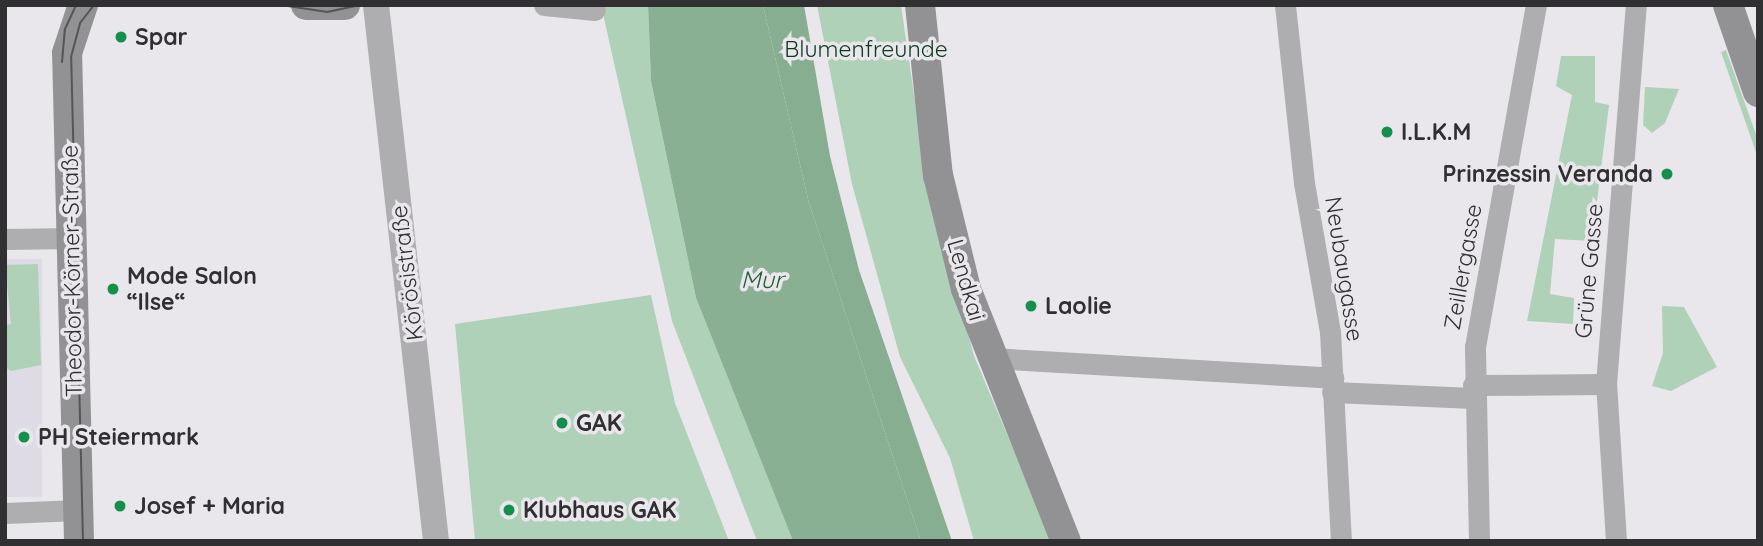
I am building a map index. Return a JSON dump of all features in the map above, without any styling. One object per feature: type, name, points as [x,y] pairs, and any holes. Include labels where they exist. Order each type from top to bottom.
[{"type":"main road","name":"Theodor-Körner-Straße","points":[[79,541],[67,53],[83,5]]},
{"type":"main road","points":[[306,5],[345,5]]},
{"type":"main road","name":"Lendkai","points":[[920,5],[938,175],[990,358],[1066,541]]},
{"type":"main road","points":[[1728,5],[1758,92]]},
{"type":"street","name":"Körösistraße","points":[[376,5],[436,541]]},
{"type":"street","points":[[544,5],[595,10]]},
{"type":"street","name":"Neubaugasse","points":[[1285,5],[1332,385],[1341,541]]},
{"type":"street","name":"Zeillergasse","points":[[1479,541],[1473,391],[1536,5]]},
{"type":"street","name":"Grüne Gasse","points":[[1616,541],[1606,384],[1636,5]]},
{"type":"street","points":[[5,239],[71,238]]},
{"type":"street","points":[[990,358],[1332,385],[1473,391],[1606,384]]},
{"type":"street","points":[[5,513],[78,510]]},
{"type":"shaded area","points":[[763,5],[804,5],[830,156],[859,270],[952,541],[921,541],[809,203]]},
{"type":"shaded area","name":"PH Steiermark","points":[[5,259],[42,259],[42,497],[5,497]]},
{"type":"green space","points":[[601,5],[648,5],[651,81],[696,298],[793,541],[757,541],[672,321]]},
{"type":"green space","name":"Blumenfreunde","points":[[817,5],[901,5],[925,171],[974,356],[1052,541],[974,541],[950,458],[900,357],[852,184]]},
{"type":"green space","points":[[1726,50],[1758,140],[1758,158],[1721,52]]},
{"type":"green space","points":[[1561,56],[1595,56],[1595,102],[1609,105],[1592,241],[1555,239],[1550,294],[1574,298],[1573,324],[1527,321],[1572,95],[1556,86]]},
{"type":"green space","points":[[1645,87],[1679,89],[1665,123],[1652,133],[1643,125]]},
{"type":"green space","points":[[38,264],[41,365],[11,371],[5,367],[5,325],[11,324],[5,265]]},
{"type":"green space","name":"GAK","points":[[651,295],[675,403],[729,541],[475,541],[455,324]]},
{"type":"green space","points":[[1662,306],[1684,307],[1717,367],[1671,391],[1652,386],[1663,353]]},
{"type":"water","name":"Mur","points":[[648,5],[763,5],[809,203],[921,541],[793,541],[696,298],[651,81]]},
{"type":"tram line","points":[[62,62],[65,29],[76,5]]},
{"type":"tram line","points":[[83,541],[71,57],[80,23],[94,5]]},
{"type":"tram line","points":[[281,5],[327,12],[361,5]]},
{"type":"place","name":"Spar","points":[[121,37]]},
{"type":"place","name":"I.L.K.M","points":[[1387,132]]},
{"type":"place","name":"Prinzessin Veranda","points":[[1667,174]]},
{"type":"place","name":"Mode Salon “Ilse“","points":[[113,289]]},
{"type":"place","name":"Laolie","points":[[1031,306]]},
{"type":"place","name":"GAK","points":[[562,423]]},
{"type":"place","name":"PH Steiermark","points":[[24,437]]},
{"type":"place","name":"Josef + Maria","points":[[120,506]]},
{"type":"place","name":"Klubhaus GAK","points":[[509,510]]}]
